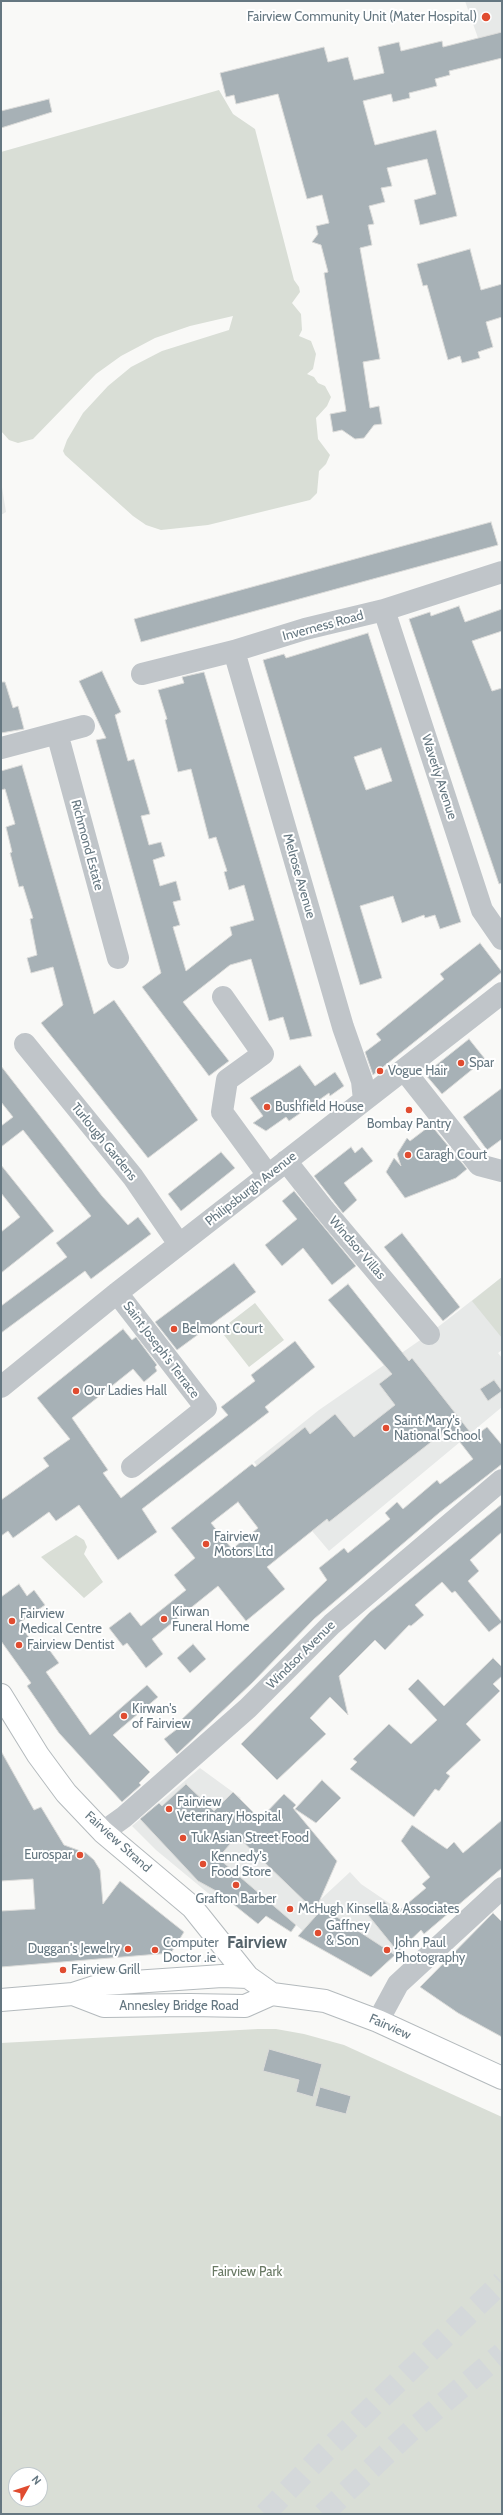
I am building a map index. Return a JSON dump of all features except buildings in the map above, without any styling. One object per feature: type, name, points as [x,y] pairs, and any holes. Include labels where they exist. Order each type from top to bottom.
[{"type":"main road","name":"Fairview Strand","points":[[1,1696],[38,1755],[66,1793],[103,1832],[192,1907],[248,1978]]},
{"type":"main road","name":"Annesley Bridge Road","points":[[1,2000],[73,1994],[104,1984],[222,1976],[248,1978],[272,1994]]},
{"type":"main road","name":"Annesley Bridge Road","points":[[73,1994],[104,2006],[245,2006],[272,1994]]},
{"type":"main road","name":"Fairview","points":[[272,1994],[325,2001],[378,2021],[502,2078]]},
{"type":"street","name":"Inverness Road","points":[[142,674],[234,651],[305,629],[384,610],[502,572]]},
{"type":"street","name":"Waverly Avenue","points":[[384,610],[482,910],[502,939]]},
{"type":"street","name":"Melrose Avenue","points":[[234,651],[343,1027],[362,1081],[364,1100]]},
{"type":"street","points":[[1,748],[84,726]]},
{"type":"street","name":"Richmond Estate","points":[[57,733],[118,958]]},
{"type":"street","name":"Philipsburgh Avenue","points":[[1,1387],[179,1244],[502,993]]},
{"type":"street","points":[[223,997],[263,1054],[227,1080],[222,1112],[268,1175]]},
{"type":"street","name":"Turlough Gardens","points":[[24,1044],[133,1177],[179,1244]]},
{"type":"street","points":[[404,1070],[479,1165],[502,1171]]},
{"type":"street","name":"Windsor Villas","points":[[286,1161],[323,1208],[429,1334]]},
{"type":"street","name":"Saint Joseph's Terrace","points":[[117,1293],[206,1408],[132,1467]]},
{"type":"street","name":"Windsor Avenue","points":[[103,1832],[124,1817],[248,1708],[332,1624],[502,1480]]},
{"type":"street","points":[[378,2021],[398,1984],[502,1888]]},
{"type":"shaded area","name":"Fairview Community Unit (Mater Hospital)","points":[[465,1],[502,1],[502,32],[478,38]]},
{"type":"shaded area","points":[[1,481],[6,512],[1,515]]},
{"type":"shaded area","name":"Saint Mary's National School","points":[[502,1277],[502,1350],[498,1353],[502,1358],[502,1407],[329,1551],[254,1462],[319,1410],[429,1334]]},
{"type":"shaded area","points":[[200,1768],[241,1798],[220,1817],[290,1883],[321,1899],[350,1872],[361,1884],[392,1905],[378,1919],[407,1916],[420,1931],[376,1969],[319,1945],[295,1924],[229,1901],[226,1905],[214,1898],[156,1850],[132,1826]]},
{"type":"green space","points":[[219,90],[233,114],[255,129],[294,280],[299,287],[300,292],[292,303],[301,314],[302,330],[299,336],[311,341],[316,354],[313,369],[307,374],[314,377],[318,383],[325,386],[331,397],[327,406],[316,418],[318,439],[330,455],[326,464],[319,471],[317,493],[310,500],[208,525],[161,530],[146,525],[133,516],[65,455],[63,451],[67,440],[83,413],[108,386],[131,367],[162,351],[229,330],[233,316],[190,326],[155,338],[121,356],[96,374],[33,439],[18,443],[9,440],[1,431],[1,152]]},
{"type":"green space","points":[[502,1277],[502,1338],[472,1301]]},
{"type":"green space","points":[[255,1303],[284,1340],[249,1367],[220,1330]]},
{"type":"green space","points":[[76,1535],[84,1540],[87,1547],[84,1554],[103,1582],[84,1598],[41,1557]]},
{"type":"green space","name":"Fairview Park","points":[[276,2029],[304,2034],[344,2045],[502,2117],[502,2514],[1,2514],[1,2043]]},
{"type":"tunnel","points":[[265,2514],[323,2454],[502,2282]]},
{"type":"tunnel","points":[[323,2514],[413,2429],[502,2353]]},
{"type":"place","name":"Fairview Community Unit (Mater Hospital)","points":[[486,17]]},
{"type":"place","name":"Spar","points":[[461,1063]]},
{"type":"place","name":"Vogue Hair","points":[[380,1071]]},
{"type":"place","name":"Bushfield House","points":[[267,1107]]},
{"type":"place","name":"Bombay Pantry","points":[[409,1110]]},
{"type":"place","name":"Caragh Court","points":[[408,1155]]},
{"type":"place","name":"Belmont Court","points":[[174,1329]]},
{"type":"place","name":"Our Ladies Hall","points":[[76,1391]]},
{"type":"place","name":"Saint Mary's National School","points":[[386,1428]]},
{"type":"place","name":"Fairview Motors Ltd","points":[[206,1544]]},
{"type":"place","name":"Kirwan Funeral Home","points":[[164,1619]]},
{"type":"place","name":"Fairview Medical Centre","points":[[12,1621]]},
{"type":"place","name":"Fairview Dentist","points":[[19,1645]]},
{"type":"place","name":"Kirwan's of Fairview","points":[[124,1716]]},
{"type":"place","name":"Fairview Veterinary Hospital","points":[[169,1809]]},
{"type":"place","name":"Tuk Asian Street Food","points":[[183,1838]]},
{"type":"place","name":"Eurospar","points":[[80,1855]]},
{"type":"place","name":"Kennedy's Food Store","points":[[203,1864]]},
{"type":"place","name":"Grafton Barber","points":[[236,1885]]},
{"type":"place","name":"McHugh Kinsella & Associates","points":[[290,1909]]},
{"type":"place","name":"Gaffney & Son","points":[[318,1933]]},
{"type":"place","name":"Duggan's Jewelry","points":[[128,1949]]},
{"type":"place","name":"Computer Doctor .ie","points":[[155,1950]]},
{"type":"place","name":"John Paul Photography","points":[[387,1950]]},
{"type":"place","name":"Fairview Grill","points":[[63,1970]]},
{"type":"district","name":"Fairview","points":[[257,1943]]}]
